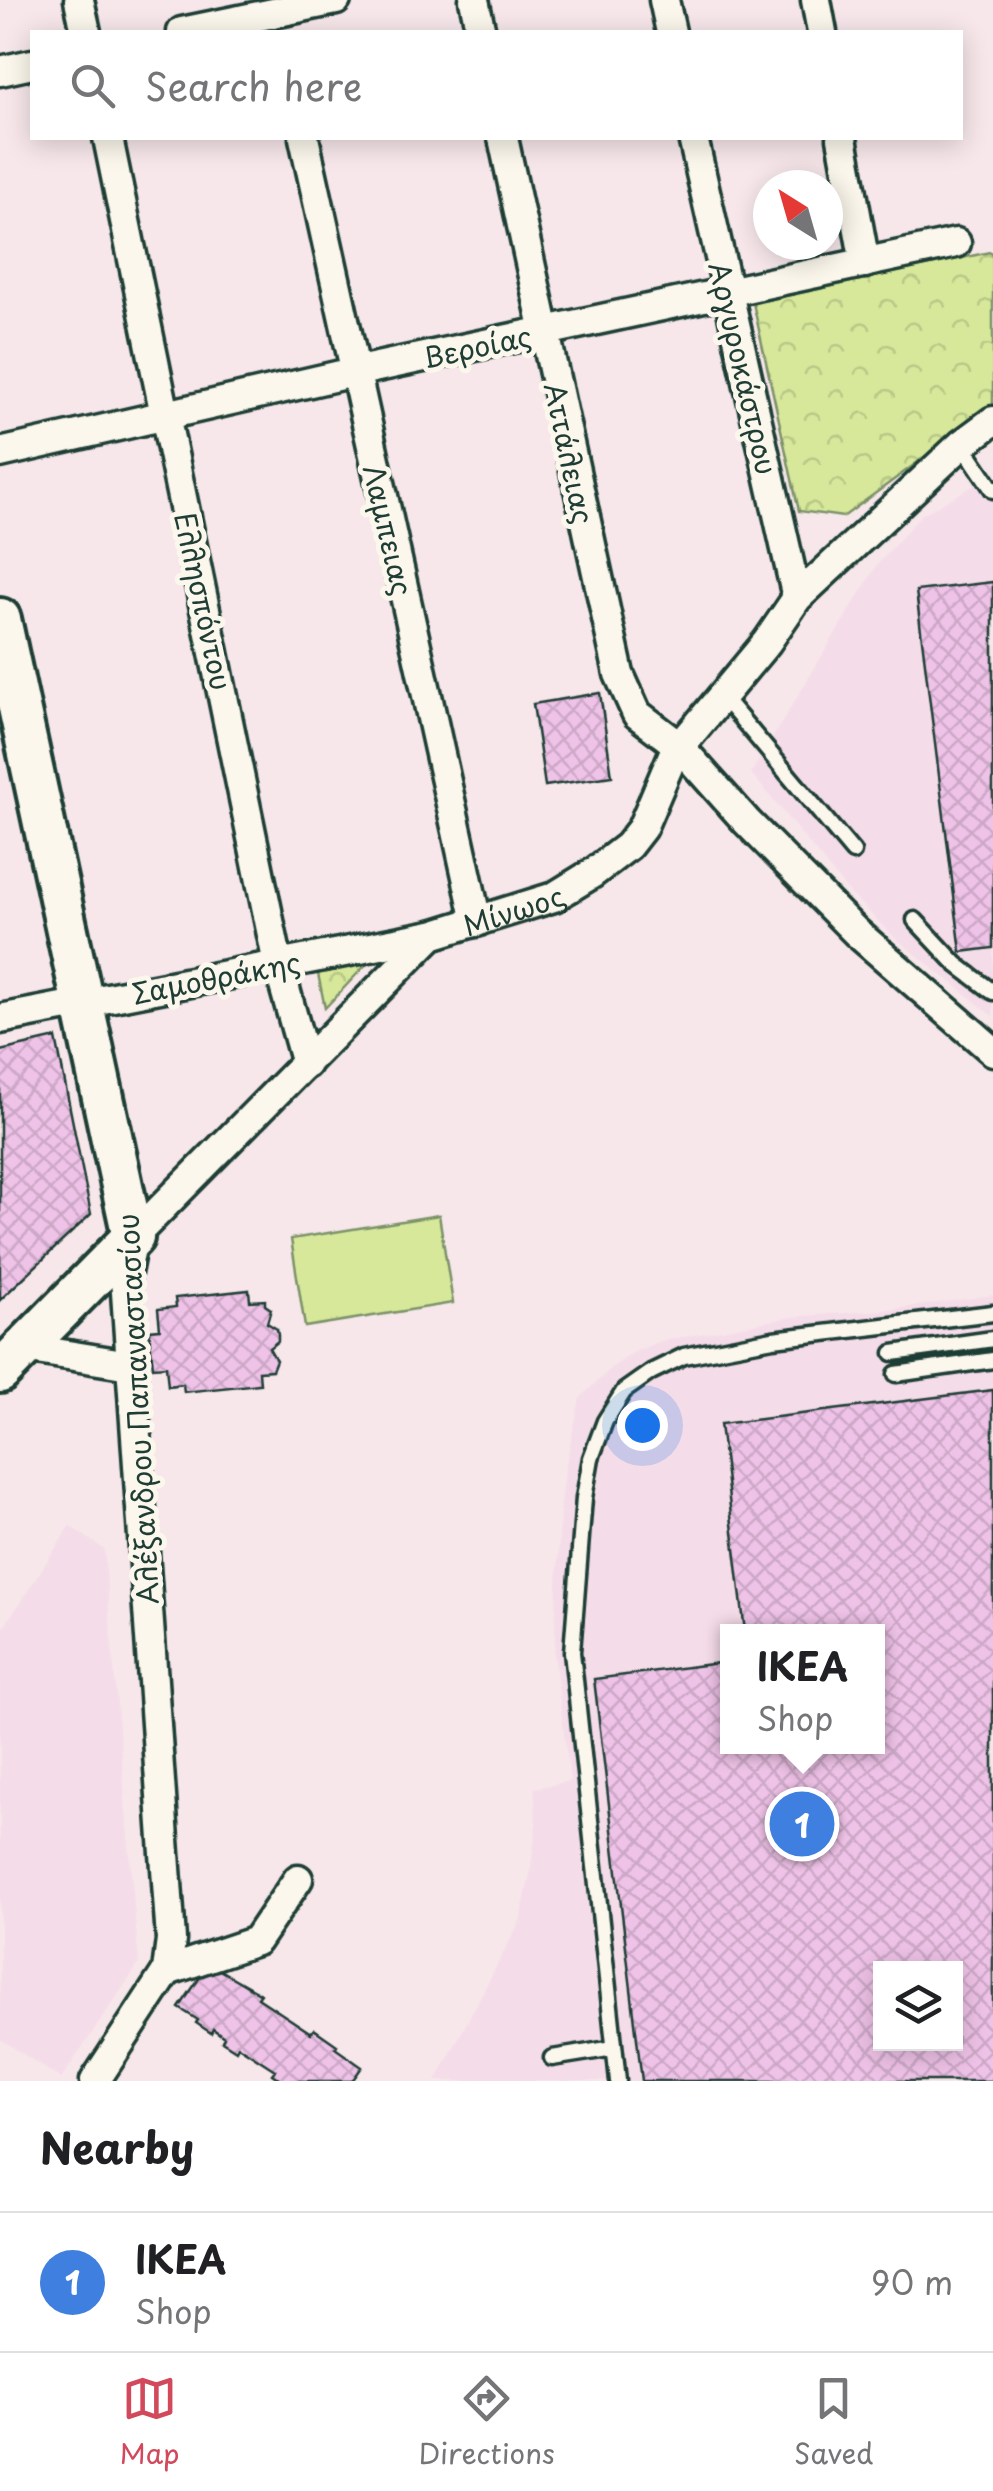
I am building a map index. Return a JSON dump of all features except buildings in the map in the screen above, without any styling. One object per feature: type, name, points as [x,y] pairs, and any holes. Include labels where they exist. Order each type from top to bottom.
[{"type":"street","points":[[79,0],[86,30]]},
{"type":"street","points":[[193,30],[336,0]]},
{"type":"street","points":[[474,0],[481,30]]},
{"type":"street","points":[[664,0],[671,30]]},
{"type":"street","points":[[816,0],[822,30]]},
{"type":"street","points":[[0,71],[30,64]]},
{"type":"street","name":"Ελλησπόντου","points":[[108,140],[278,964],[306,1064]]},
{"type":"street","name":"Λαμπειας","points":[[304,140],[476,922]]},
{"type":"street","name":"Αττάλειας","points":[[503,140],[619,674],[637,714],[679,746],[747,822],[856,932],[993,1051]]},
{"type":"street","name":"Αργυροκάστρου","points":[[693,140],[797,598]]},
{"type":"street","points":[[842,140],[865,263]]},
{"type":"street","name":"Βεροίας","points":[[0,453],[354,372],[956,244]]},
{"type":"street","name":"Μίνωος","points":[[12,1360],[432,935],[554,897],[613,859],[642,828],[667,765],[679,746],[767,642],[797,598],[962,444],[993,421]]},
{"type":"street","name":"Αλέξανδρου Παπαναστασίου","points":[[0,620],[133,1236],[126,1278],[130,1365],[171,1940],[167,1971]]},
{"type":"street","name":"Σαμοθράκης","points":[[0,1018],[432,935]]},
{"type":"street","points":[[12,1360],[130,1365]]},
{"type":"street","points":[[95,2081],[167,1971],[256,1941],[298,1878]]},
{"type":"lane","points":[[962,444],[993,490]]},
{"type":"lane","points":[[722,696],[853,852]]},
{"type":"lane","points":[[915,920],[956,964],[993,992]]},
{"type":"lane","points":[[618,2081],[572,1652],[584,1498],[591,1458],[605,1422],[624,1390],[684,1356],[772,1339],[993,1313]]},
{"type":"lane","points":[[893,1354],[993,1339]]},
{"type":"lane","points":[[896,1374],[993,1360]]},
{"type":"lane","points":[[552,2058],[614,2048]]},
{"type":"shaded area","points":[[993,475],[993,1016],[892,935],[846,889],[751,773],[877,565],[921,515]]},
{"type":"shaded area","points":[[993,1295],[993,2081],[436,2081],[520,1921],[536,1825],[534,1788],[570,1781],[554,1655],[560,1515],[580,1398],[611,1368],[634,1352],[661,1341],[791,1317],[895,1309]]},
{"type":"shaded area","points":[[70,1526],[104,1549],[139,1964],[61,2079],[0,2039],[0,1633]]},
{"type":"green space","points":[[990,252],[993,407],[843,517],[799,511],[753,303]]},
{"type":"green space","points":[[376,954],[325,1008],[317,969]]},
{"type":"green space","points":[[439,1215],[453,1303],[305,1327],[291,1239]]},
{"type":"place","name":"IKEA","points":[[802,1824]]}]
